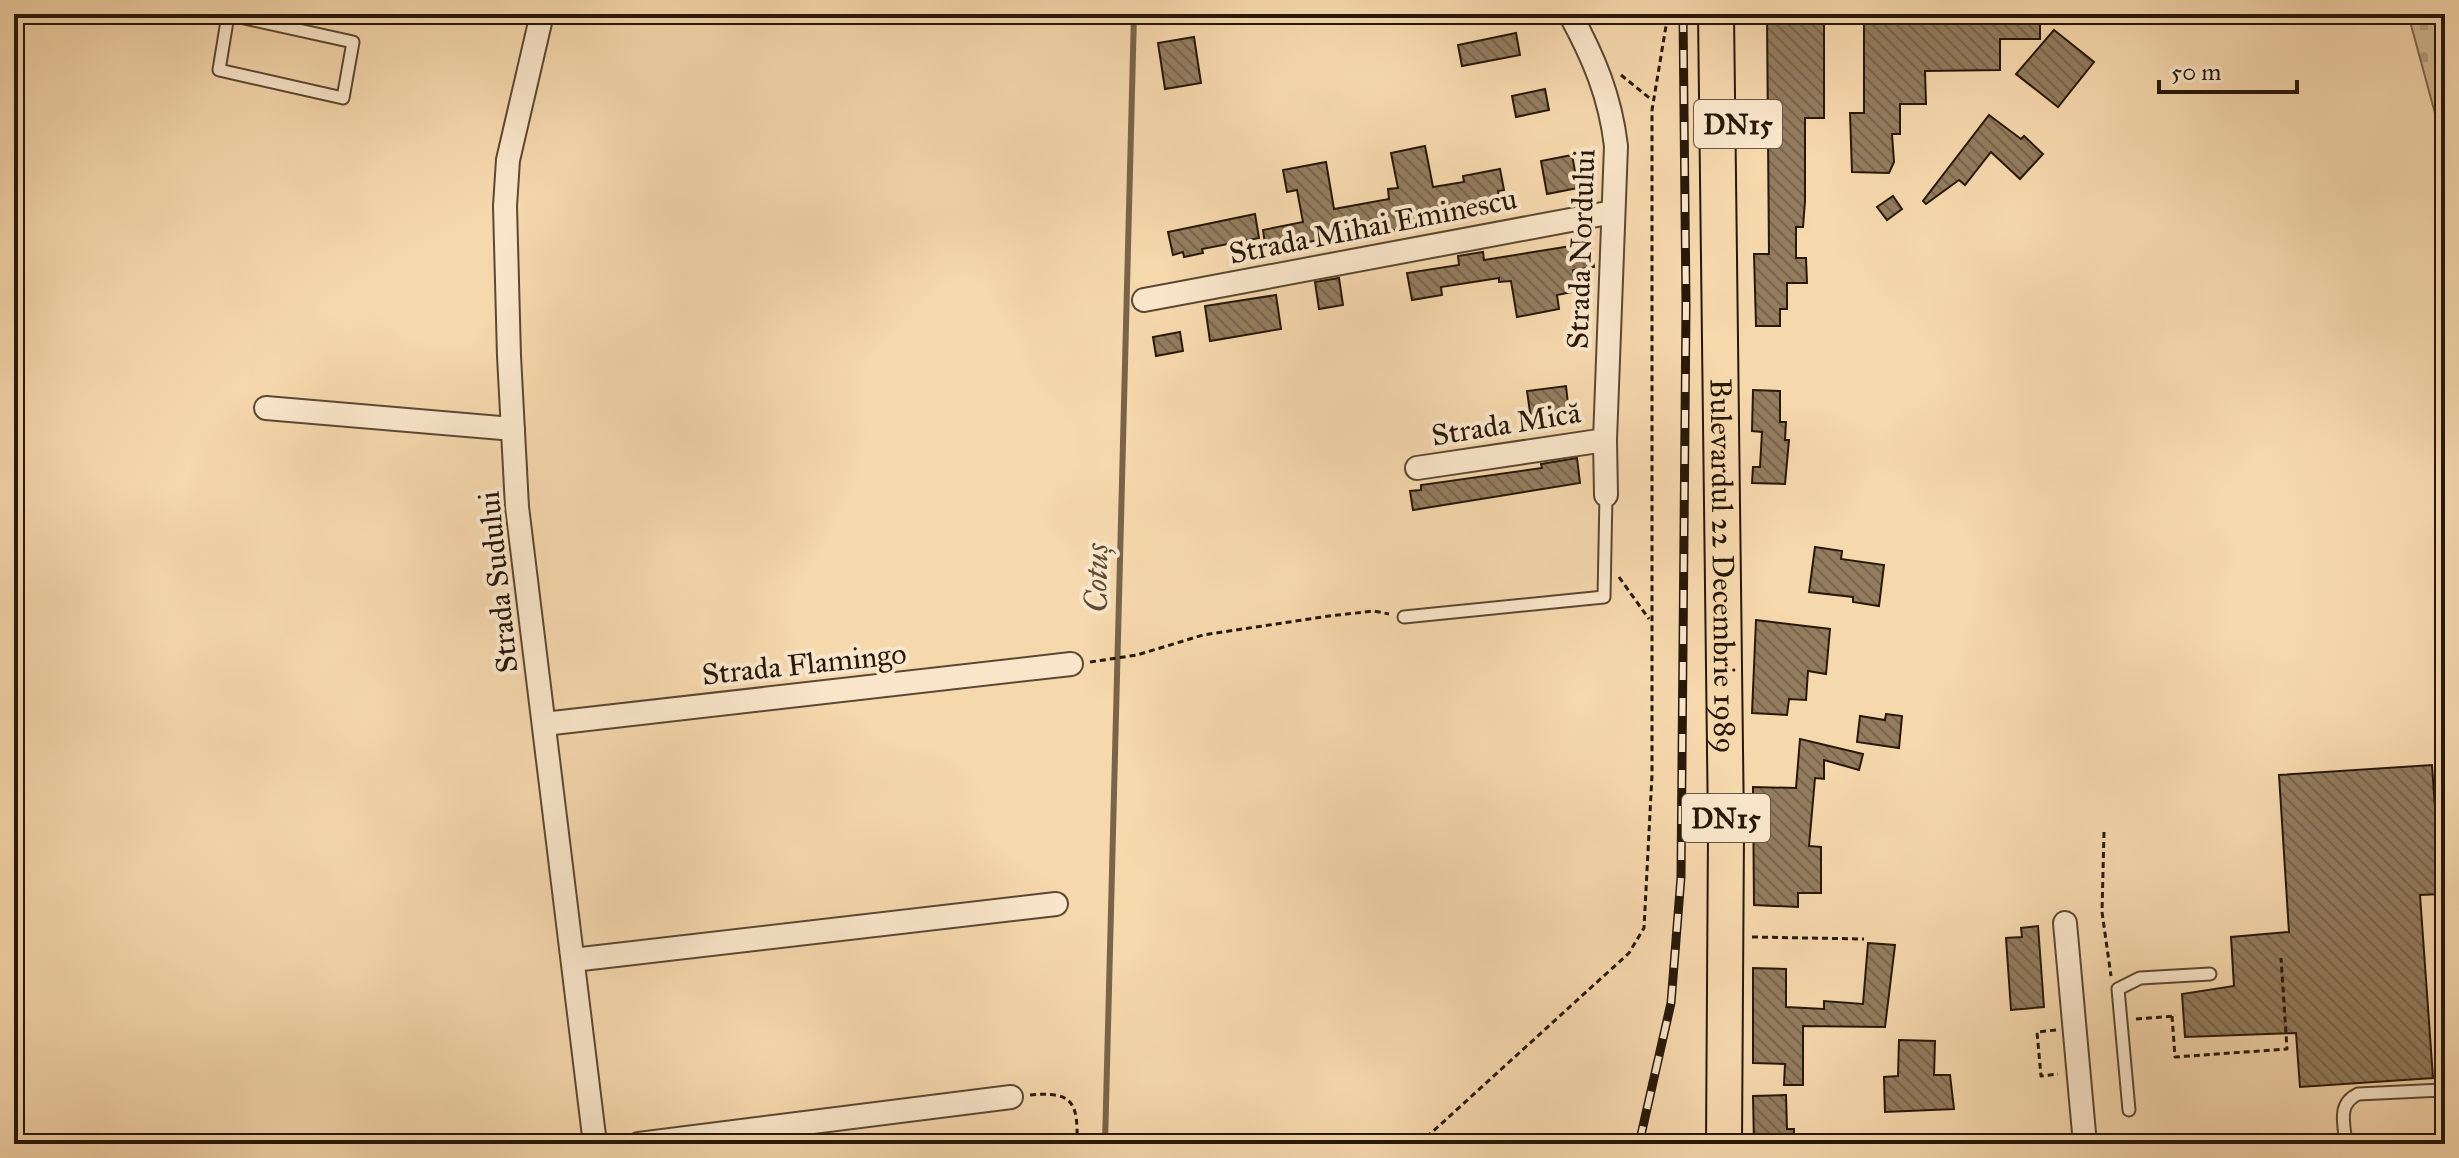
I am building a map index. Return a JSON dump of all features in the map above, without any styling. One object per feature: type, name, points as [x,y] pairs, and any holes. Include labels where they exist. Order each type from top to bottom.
[{"type":"main road","name":"Bulevardul 22 Decembrie 1989","points":[[1716,14],[1717,205],[1721,230],[1721,621],[1726,830],[1724,1144]]},
{"type":"main road","name":"Bulevardul 22 Decembrie 1989","points":[[1721,230],[1736,204],[1739,14]]},
{"type":"street","name":"Strada Sudului","points":[[542,14],[517,113],[505,206],[513,429],[517,507],[595,1144]]},
{"type":"street","name":"Strada Nordului","points":[[1570,14],[1603,79],[1616,146],[1605,440],[1606,495]]},
{"type":"street","name":"Strada Mihai Eminescu","points":[[1144,300],[1613,212]]},
{"type":"street","points":[[266,408],[513,429]]},
{"type":"street","name":"Strada Mică","points":[[1417,468],[1605,440]]},
{"type":"street","name":"Strada Flamingo","points":[[544,724],[1071,664]]},
{"type":"street","points":[[573,960],[1056,904]]},
{"type":"street","points":[[2065,923],[2085,1144]]},
{"type":"street","points":[[639,1144],[1011,1097]]},
{"type":"lane","points":[[227,14],[353,42],[343,98],[219,70],[227,14]]},
{"type":"lane","points":[[1404,617],[1604,597],[1606,495]]},
{"type":"lane","points":[[2129,1110],[2118,989],[2126,982],[2140,978],[2210,974]]},
{"type":"lane","points":[[2346,1144],[2342,1109],[2348,1099],[2358,1094],[2442,1090]]},
{"type":"path","points":[[1419,1144],[1629,953],[1644,928],[1652,775],[1649,619],[1653,101],[1668,14]]},
{"type":"path","points":[[1618,73],[1653,101]]},
{"type":"path","points":[[1605,558],[1649,619]]},
{"type":"path","points":[[1071,664],[1137,655],[1203,635],[1329,616],[1374,611],[1404,617]]},
{"type":"path","points":[[2104,832],[2102,912],[2110,973],[2118,989]]},
{"type":"path","points":[[1743,937],[1864,939]]},
{"type":"path","points":[[2121,1020],[2174,1016],[2175,1057],[2287,1049],[2281,958]]},
{"type":"path","points":[[2074,1028],[2037,1032],[2041,1076],[2078,1072]]},
{"type":"path","points":[[1011,1097],[1055,1093],[1071,1102],[1078,1113],[1077,1144]]},
{"type":"green space","points":[[2408,14],[2445,14],[2445,150]]},
{"type":"building","points":[[1767,14],[1824,14],[1824,118],[1805,118],[1803,227],[1796,227],[1796,258],[1806,258],[1807,283],[1787,283],[1787,309],[1780,309],[1780,326],[1756,326],[1754,254],[1769,254]]},
{"type":"building","points":[[1864,14],[2040,14],[2040,39],[2000,39],[2000,70],[1925,71],[1926,104],[1900,104],[1900,134],[1892,134],[1894,162],[1889,173],[1852,172],[1850,113],[1864,113]]},
{"type":"building","points":[[2054,30],[2094,62],[2058,107],[2016,74]]},
{"type":"building","points":[[1516,33],[1520,55],[1462,66],[1458,45]]},
{"type":"building","points":[[1194,37],[1201,83],[1165,89],[1158,43]]},
{"type":"building","points":[[1545,89],[1549,110],[1516,117],[1512,96]]},
{"type":"building","points":[[1989,115],[2021,139],[2024,136],[2043,154],[2020,179],[1991,152],[1965,185],[1959,180],[1926,204],[1923,201]]},
{"type":"building","points":[[1425,146],[1433,187],[1464,182],[1463,176],[1500,169],[1504,190],[1498,191],[1499,197],[1459,204],[1461,216],[1425,222],[1426,228],[1346,234],[1266,251],[1263,230],[1303,222],[1297,190],[1287,192],[1283,170],[1326,162],[1334,209],[1389,199],[1388,189],[1398,188],[1391,153]]},
{"type":"building","points":[[1572,155],[1578,188],[1547,194],[1541,161]]},
{"type":"building","points":[[1893,196],[1902,209],[1887,220],[1877,207]]},
{"type":"building","points":[[1255,214],[1259,238],[1202,249],[1203,253],[1184,257],[1183,252],[1173,255],[1168,232]]},
{"type":"building","points":[[1590,243],[1594,267],[1573,270],[1577,291],[1557,295],[1559,309],[1517,317],[1511,281],[1499,282],[1499,278],[1441,287],[1442,295],[1412,300],[1407,273],[1459,265],[1458,256],[1483,252],[1484,260]]},
{"type":"building","points":[[1339,278],[1343,305],[1319,309],[1315,282]]},
{"type":"building","points":[[1276,295],[1281,329],[1210,341],[1205,306]]},
{"type":"building","points":[[1180,332],[1183,351],[1156,356],[1153,337]]},
{"type":"building","points":[[1566,386],[1569,413],[1531,419],[1527,391]]},
{"type":"building","points":[[1753,390],[1780,391],[1780,422],[1786,422],[1785,440],[1789,440],[1785,484],[1752,483],[1753,467],[1760,467],[1762,432],[1752,431]]},
{"type":"building","points":[[1577,458],[1580,483],[1413,510],[1410,491],[1421,490],[1421,485],[1542,468],[1541,464]]},
{"type":"building","points":[[1815,547],[1842,551],[1841,559],[1884,565],[1879,606],[1853,602],[1853,597],[1809,592]]},
{"type":"building","points":[[1756,620],[1830,629],[1826,674],[1808,671],[1806,700],[1789,699],[1787,715],[1752,713]]},
{"type":"building","points":[[1886,714],[1902,716],[1899,748],[1857,742],[1860,716],[1885,720]]},
{"type":"building","points":[[1800,739],[1863,754],[1859,770],[1824,760],[1824,779],[1815,778],[1809,846],[1821,847],[1821,893],[1798,893],[1798,907],[1754,905],[1753,787],[1796,788]]},
{"type":"building","points":[[2432,765],[2441,894],[2420,895],[2433,1078],[2300,1087],[2296,1033],[2185,1037],[2182,994],[2234,986],[2231,937],[2289,932],[2279,775]]},
{"type":"building","points":[[2038,926],[2044,1007],[2011,1010],[2006,938],[2022,937],[2021,928]]},
{"type":"building","points":[[1868,943],[1895,945],[1885,1027],[1803,1026],[1803,1085],[1784,1085],[1785,1064],[1753,1063],[1753,968],[1786,969],[1786,1007],[1824,1009],[1824,1001],[1863,1004]]},
{"type":"building","points":[[1899,1040],[1935,1041],[1934,1075],[1950,1075],[1954,1109],[1885,1112],[1884,1077],[1898,1076]]},
{"type":"building","points":[[1786,1095],[1787,1129],[1794,1129],[1794,1144],[1754,1144],[1753,1096]]},
{"type":"waterway","name":"Cotuș","points":[[1105,1144],[1134,14]]},
{"type":"railway","points":[[1639,1144],[1671,1003],[1681,877],[1686,305],[1683,14]]}]
